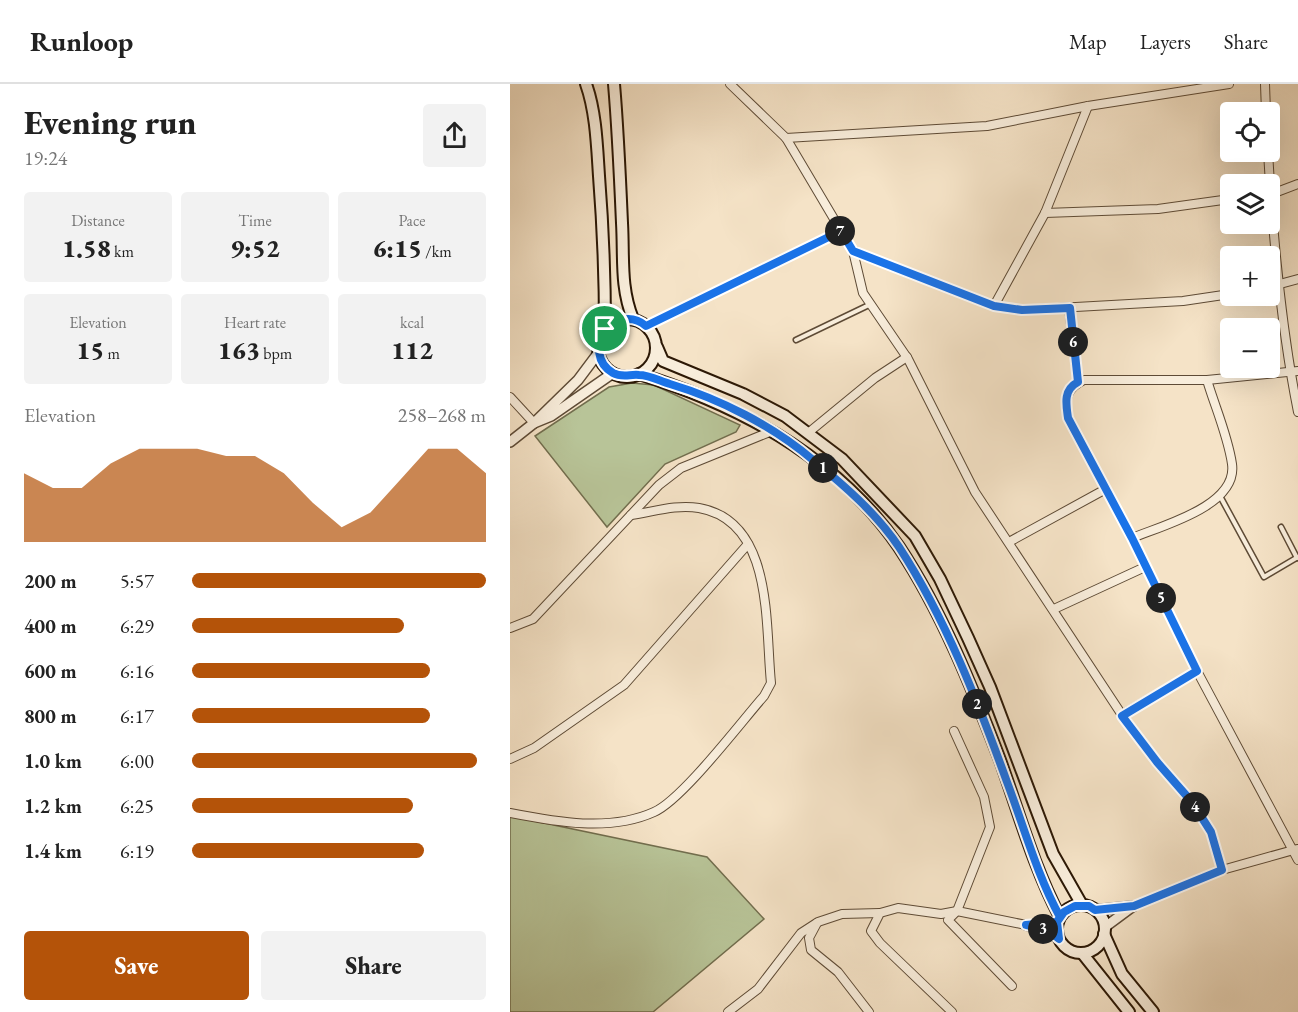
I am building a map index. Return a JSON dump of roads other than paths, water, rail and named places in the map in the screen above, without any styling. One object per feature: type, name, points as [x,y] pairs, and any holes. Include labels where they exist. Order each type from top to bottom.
[{"type":"main road","points":[[586,84],[595,126],[599,168],[605,282],[605,329],[599,344],[599,352],[606,368],[621,376],[639,374],[680,387],[774,430],[841,482],[872,513],[898,546],[920,582],[956,652],[1000,760],[1046,891],[1059,920],[1059,939],[1067,948],[1082,953],[1129,1012]]},
{"type":"main road","points":[[614,84],[623,227],[622,279],[633,319]]},
{"type":"main road","points":[[605,329],[617,321],[633,319],[646,326],[655,337],[663,361],[743,394],[785,416],[842,459],[891,508],[915,536],[940,579],[990,687],[1053,854],[1082,905]]},
{"type":"main road","points":[[639,374],[652,363],[657,347]]},
{"type":"main road","points":[[1059,920],[1069,908],[1082,905],[1095,910],[1122,974],[1153,1012]]},
{"type":"main road","points":[[1082,953],[1096,947],[1104,930]]},
{"type":"street","points":[[730,84],[786,138],[853,251],[864,292],[907,357],[975,492],[1054,609],[1122,716],[1157,762],[1192,802],[1211,832],[1222,870]]},
{"type":"street","points":[[786,138],[987,126],[1088,106],[1229,84]]},
{"type":"street","points":[[1265,84],[1266,102]]},
{"type":"street","points":[[994,306],[1046,213],[1088,106]]},
{"type":"street","points":[[1280,191],[1298,184]]},
{"type":"street","points":[[1046,213],[1158,209],[1220,200]]},
{"type":"street","points":[[646,326],[841,231]]},
{"type":"street","points":[[853,251],[994,306],[1022,310],[1183,301],[1220,295]]},
{"type":"street","points":[[1298,279],[1280,285],[1298,412]]},
{"type":"street","points":[[1070,308],[1078,382]]},
{"type":"street","points":[[510,442],[534,423],[578,380],[599,352]]},
{"type":"street","points":[[808,433],[866,385],[907,357]]},
{"type":"street","points":[[1294,372],[1207,380],[1084,380],[1073,385],[1065,398],[1068,418],[1104,490],[1132,538],[1197,671],[1296,849],[1298,860]]},
{"type":"street","points":[[534,423],[551,416],[613,373]]},
{"type":"street","points":[[1132,538],[1204,508],[1229,486],[1233,466],[1207,380]]},
{"type":"street","points":[[510,397],[534,423]]},
{"type":"street","points":[[510,628],[532,619],[659,485],[681,468],[774,430]]},
{"type":"street","points":[[1009,542],[1104,490]]},
{"type":"street","points":[[510,822],[513,814],[570,824],[622,821],[656,812],[677,795],[764,696],[771,683],[762,582],[755,555],[740,531],[716,512],[706,510],[674,507],[631,516]]},
{"type":"street","points":[[510,759],[534,748],[624,686],[748,543]]},
{"type":"street","points":[[1054,609],[1145,567]]},
{"type":"street","points":[[1122,716],[1197,671]]},
{"type":"street","points":[[954,731],[984,797],[990,827],[957,911],[948,921],[1012,986]]},
{"type":"street","points":[[1095,910],[1134,906],[1222,870],[1296,849]]},
{"type":"street","points":[[1104,930],[1134,906]]},
{"type":"street","points":[[728,1012],[758,989],[801,933],[818,922],[842,914],[880,913],[898,908],[941,914],[957,911],[1049,931],[1059,939]]},
{"type":"street","points":[[880,913],[871,931],[875,937],[952,1012]]},
{"type":"street","points":[[1026,925],[1059,920]]},
{"type":"street","points":[[818,922],[809,938],[811,950],[838,972],[869,1012]]},
{"type":"lane","points":[[796,340],[871,304]]},
{"type":"lane","points":[[1220,496],[1264,577],[1297,558],[1281,527]]}]
